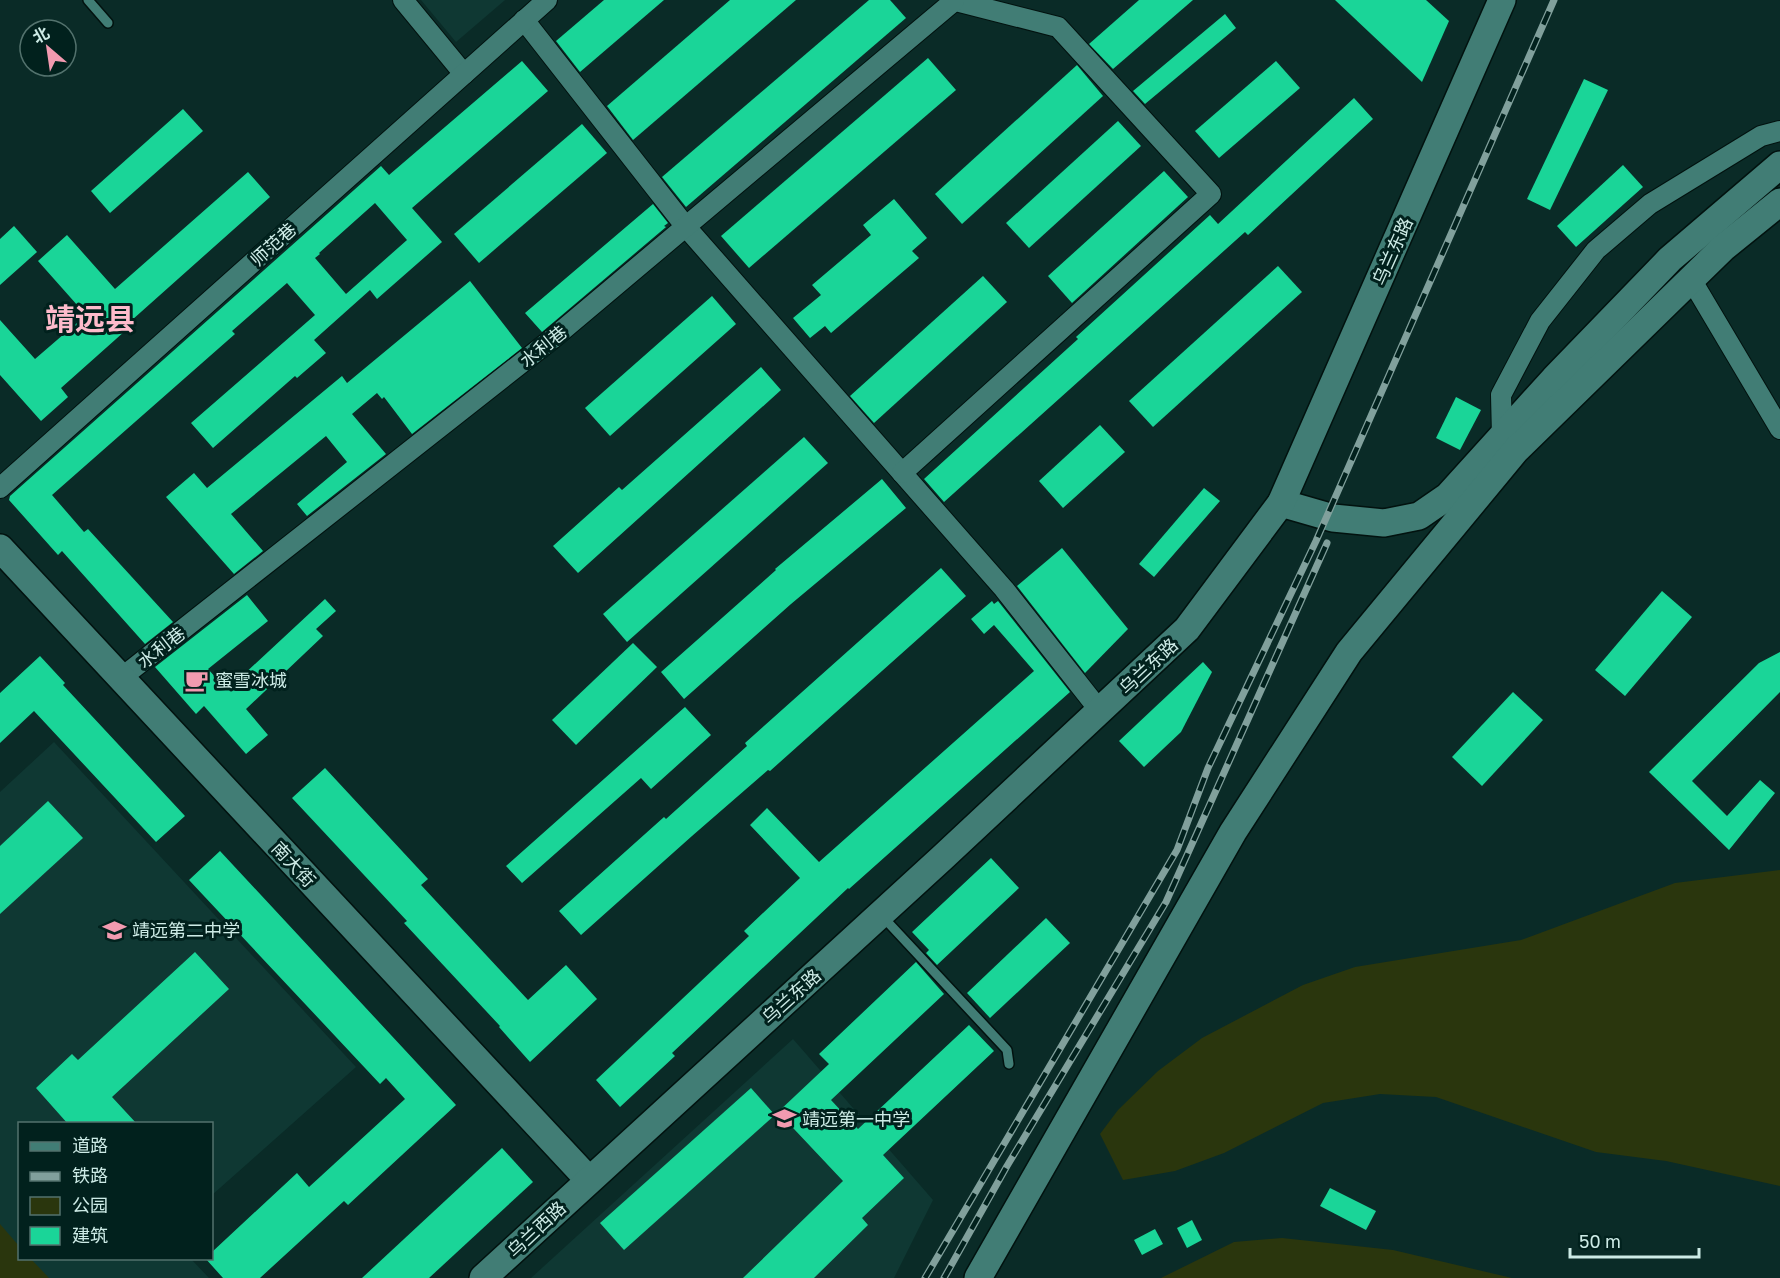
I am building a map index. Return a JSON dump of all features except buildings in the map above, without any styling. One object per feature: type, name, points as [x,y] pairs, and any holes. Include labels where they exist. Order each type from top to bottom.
[{"type":"main road","name":"乌兰东路","points":[[589,1180],[880,915],[1188,629],[1281,503],[1502,0]]},
{"type":"main road","points":[[1281,503],[1333,518],[1384,523],[1419,516],[1448,496],[1554,379],[1671,259],[1780,165]]},
{"type":"main road","points":[[978,1278],[1233,832],[1349,652],[1516,450],[1723,248],[1780,202]]},
{"type":"main road","name":"南大街","points":[[0,548],[589,1180]]},
{"type":"main road","name":"乌兰西路","points":[[483,1278],[589,1180]]},
{"type":"street","points":[[403,0],[464,74]]},
{"type":"street","name":"师范巷","points":[[0,488],[547,0]]},
{"type":"street","points":[[902,473],[1211,194],[1058,27],[953,1]]},
{"type":"street","name":"水利巷","points":[[121,678],[543,346],[953,1]]},
{"type":"street","points":[[524,20],[686,227],[1004,589],[1100,711]]},
{"type":"street","points":[[1503,436],[1501,395],[1540,321],[1596,250],[1650,204],[1761,135],[1780,131]]},
{"type":"street","points":[[1691,279],[1780,429]]},
{"type":"lane","points":[[87,0],[108,23]]},
{"type":"lane","points":[[880,915],[1006,1050],[1009,1064]]},
{"type":"shaded area","points":[[421,0],[505,0],[456,42]]},
{"type":"shaded area","name":"靖远第二中学","points":[[54,742],[356,1067],[213,1194],[213,1122],[18,1122],[18,1260],[192,1260],[209,1278],[0,1278],[0,792]]},
{"type":"shaded area","name":"靖远第一中学","points":[[793,1039],[933,1200],[894,1278],[531,1278]]},
{"type":"green space","points":[[1780,870],[1780,1186],[1666,1161],[1596,1152],[1436,1097],[1380,1094],[1323,1103],[1224,1153],[1175,1171],[1123,1180],[1100,1134],[1118,1110],[1158,1071],[1202,1038],[1303,985],[1355,967],[1521,940],[1675,883]]},
{"type":"green space","points":[[0,1224],[18,1245],[18,1260],[32,1260],[49,1278],[0,1278]]},
{"type":"green space","points":[[1282,1238],[1393,1250],[1512,1278],[1161,1278],[1234,1242]]},
{"type":"railway","points":[[925,1278],[1177,850],[1208,768],[1316,541],[1554,0]]},
{"type":"railway","points":[[944,1278],[1007,1166],[1166,902],[1327,543]]},
{"type":"place","name":"蜜雪冰城","points":[[197,680]]},
{"type":"place","name":"靖远第二中学","points":[[114,930]]},
{"type":"place","name":"靖远第一中学","points":[[784,1119]]},
{"type":"district","name":"靖远县","points":[[90,319]]}]
